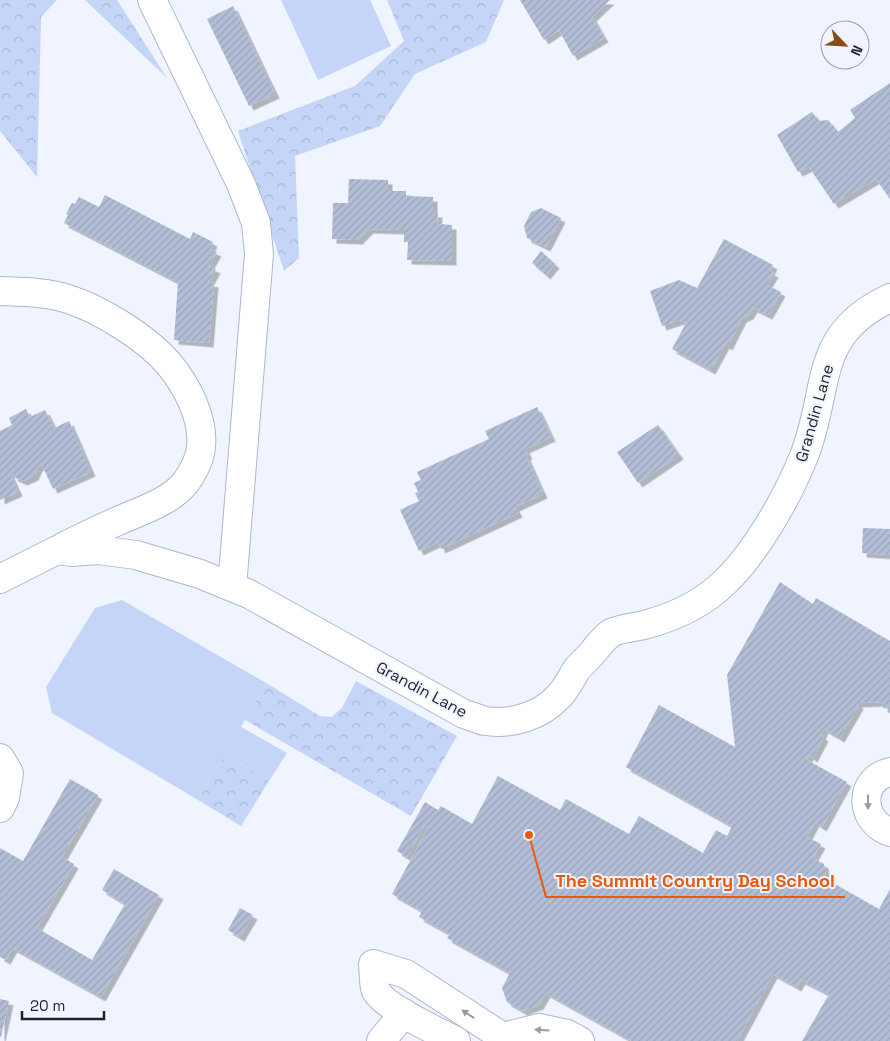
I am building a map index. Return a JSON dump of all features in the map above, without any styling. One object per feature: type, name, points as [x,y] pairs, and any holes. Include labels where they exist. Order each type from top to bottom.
[{"type":"street","points":[[152,0],[241,184],[256,223],[259,254],[232,587]]},
{"type":"street","points":[[0,291],[38,292],[68,299],[102,313],[144,340],[169,364],[188,391],[199,421],[202,448],[196,467],[185,483],[172,495],[166,500],[116,521],[57,550]]},
{"type":"street","name":"Grandin Lane","points":[[0,579],[57,550],[72,552],[98,550],[136,555],[200,574],[249,594],[464,714],[486,721],[509,721],[532,716],[560,696],[578,668],[612,632],[668,618],[699,603],[727,581],[751,551],[781,504],[804,455],[819,402],[826,367],[835,344],[849,325],[868,309],[890,298]]},
{"type":"street","points":[[0,758],[9,773],[6,798],[0,808]]},
{"type":"street","points":[[890,772],[878,778],[871,786],[866,806],[874,822],[881,829],[890,832]]},
{"type":"street","points":[[456,1041],[404,1013],[386,1000],[376,990],[373,964],[406,974],[506,1039],[539,1028],[567,1034],[580,1041]]},
{"type":"street","points":[[382,1041],[404,1013]]},
{"type":"green space","points":[[0,0],[57,0],[41,17],[37,177],[0,131]]},
{"type":"green space","points":[[85,0],[117,0],[167,78]]},
{"type":"green space","points":[[281,0],[370,0],[391,46],[318,80]]},
{"type":"green space","points":[[387,0],[504,0],[486,42],[415,74],[380,126],[295,156],[299,258],[284,271],[238,131],[355,86],[404,41]]},
{"type":"green space","points":[[122,600],[266,683],[241,727],[287,753],[269,781],[225,754],[198,800],[52,713],[46,687],[95,608]]},
{"type":"green space","points":[[356,681],[457,736],[411,816],[245,720],[266,683],[320,716],[332,717],[342,708]]},
{"type":"green space","points":[[225,754],[269,781],[241,826],[198,800]]},
{"type":"building","points":[[520,0],[610,0],[592,17],[604,38],[573,56],[559,30],[544,40]]},
{"type":"building","points":[[233,6],[275,94],[249,106],[207,19]]},
{"type":"building","points":[[890,83],[890,199],[876,179],[834,204],[809,167],[798,172],[777,135],[812,112],[819,121],[828,120],[838,132],[855,118],[850,110]]},
{"type":"building","points":[[349,179],[388,180],[388,191],[406,191],[406,196],[433,197],[433,213],[438,213],[437,224],[452,225],[452,261],[407,260],[408,242],[404,242],[404,230],[369,229],[358,240],[332,239],[333,203],[348,203]]},
{"type":"building","points":[[105,195],[190,239],[193,232],[213,242],[210,249],[217,252],[209,266],[216,269],[209,282],[214,283],[209,343],[174,340],[178,282],[64,223],[72,203],[75,204],[79,197],[99,207]]},
{"type":"building","points":[[541,208],[561,218],[546,247],[527,238],[524,226],[531,212]]},
{"type":"building","points":[[724,239],[773,265],[770,271],[774,273],[767,285],[781,292],[768,315],[753,308],[749,315],[742,318],[728,346],[725,344],[711,370],[672,349],[686,323],[680,320],[662,326],[650,291],[679,280],[697,288]]},
{"type":"building","points":[[541,251],[555,264],[546,275],[532,263]]},
{"type":"building","points":[[537,407],[551,437],[525,449],[528,455],[526,456],[543,494],[515,507],[518,513],[441,549],[438,542],[419,551],[400,510],[419,501],[415,493],[418,492],[414,483],[421,480],[417,472],[489,439],[485,431]]},
{"type":"building","points":[[26,409],[30,417],[45,410],[54,428],[69,421],[91,472],[53,489],[42,465],[38,467],[34,476],[23,481],[14,477],[12,472],[10,474],[18,492],[0,500],[0,431],[12,425],[9,418]]},
{"type":"building","points":[[658,425],[679,455],[638,483],[617,452]]},
{"type":"building","points":[[863,528],[890,529],[890,555],[862,553]]},
{"type":"building","points":[[780,582],[813,604],[816,598],[890,641],[890,709],[883,708],[884,702],[857,703],[859,705],[840,738],[824,729],[821,735],[824,737],[813,758],[809,755],[807,760],[847,782],[822,827],[815,822],[807,837],[821,844],[813,858],[824,864],[826,879],[879,909],[890,889],[890,1041],[802,1041],[829,994],[801,980],[797,987],[773,974],[737,1041],[632,1041],[546,993],[539,1005],[523,1011],[507,1002],[502,988],[510,973],[447,938],[450,934],[419,917],[422,911],[392,894],[428,828],[424,826],[407,857],[397,851],[425,802],[438,810],[441,806],[472,824],[498,776],[560,810],[566,799],[629,834],[639,816],[703,853],[716,830],[727,836],[732,826],[626,767],[659,705],[735,747],[727,675]]},
{"type":"building","points":[[70,779],[98,795],[62,857],[74,864],[37,928],[92,960],[125,904],[102,890],[114,869],[159,895],[101,997],[13,948],[6,960],[0,957],[0,848],[23,861]]},
{"type":"building","points":[[240,908],[253,915],[240,937],[228,930]]},
{"type":"building","points":[[0,999],[9,1001],[1,1037],[0,1037]]},
{"type":"place","name":"The Summit Country Day School","points":[[529,835]]}]
